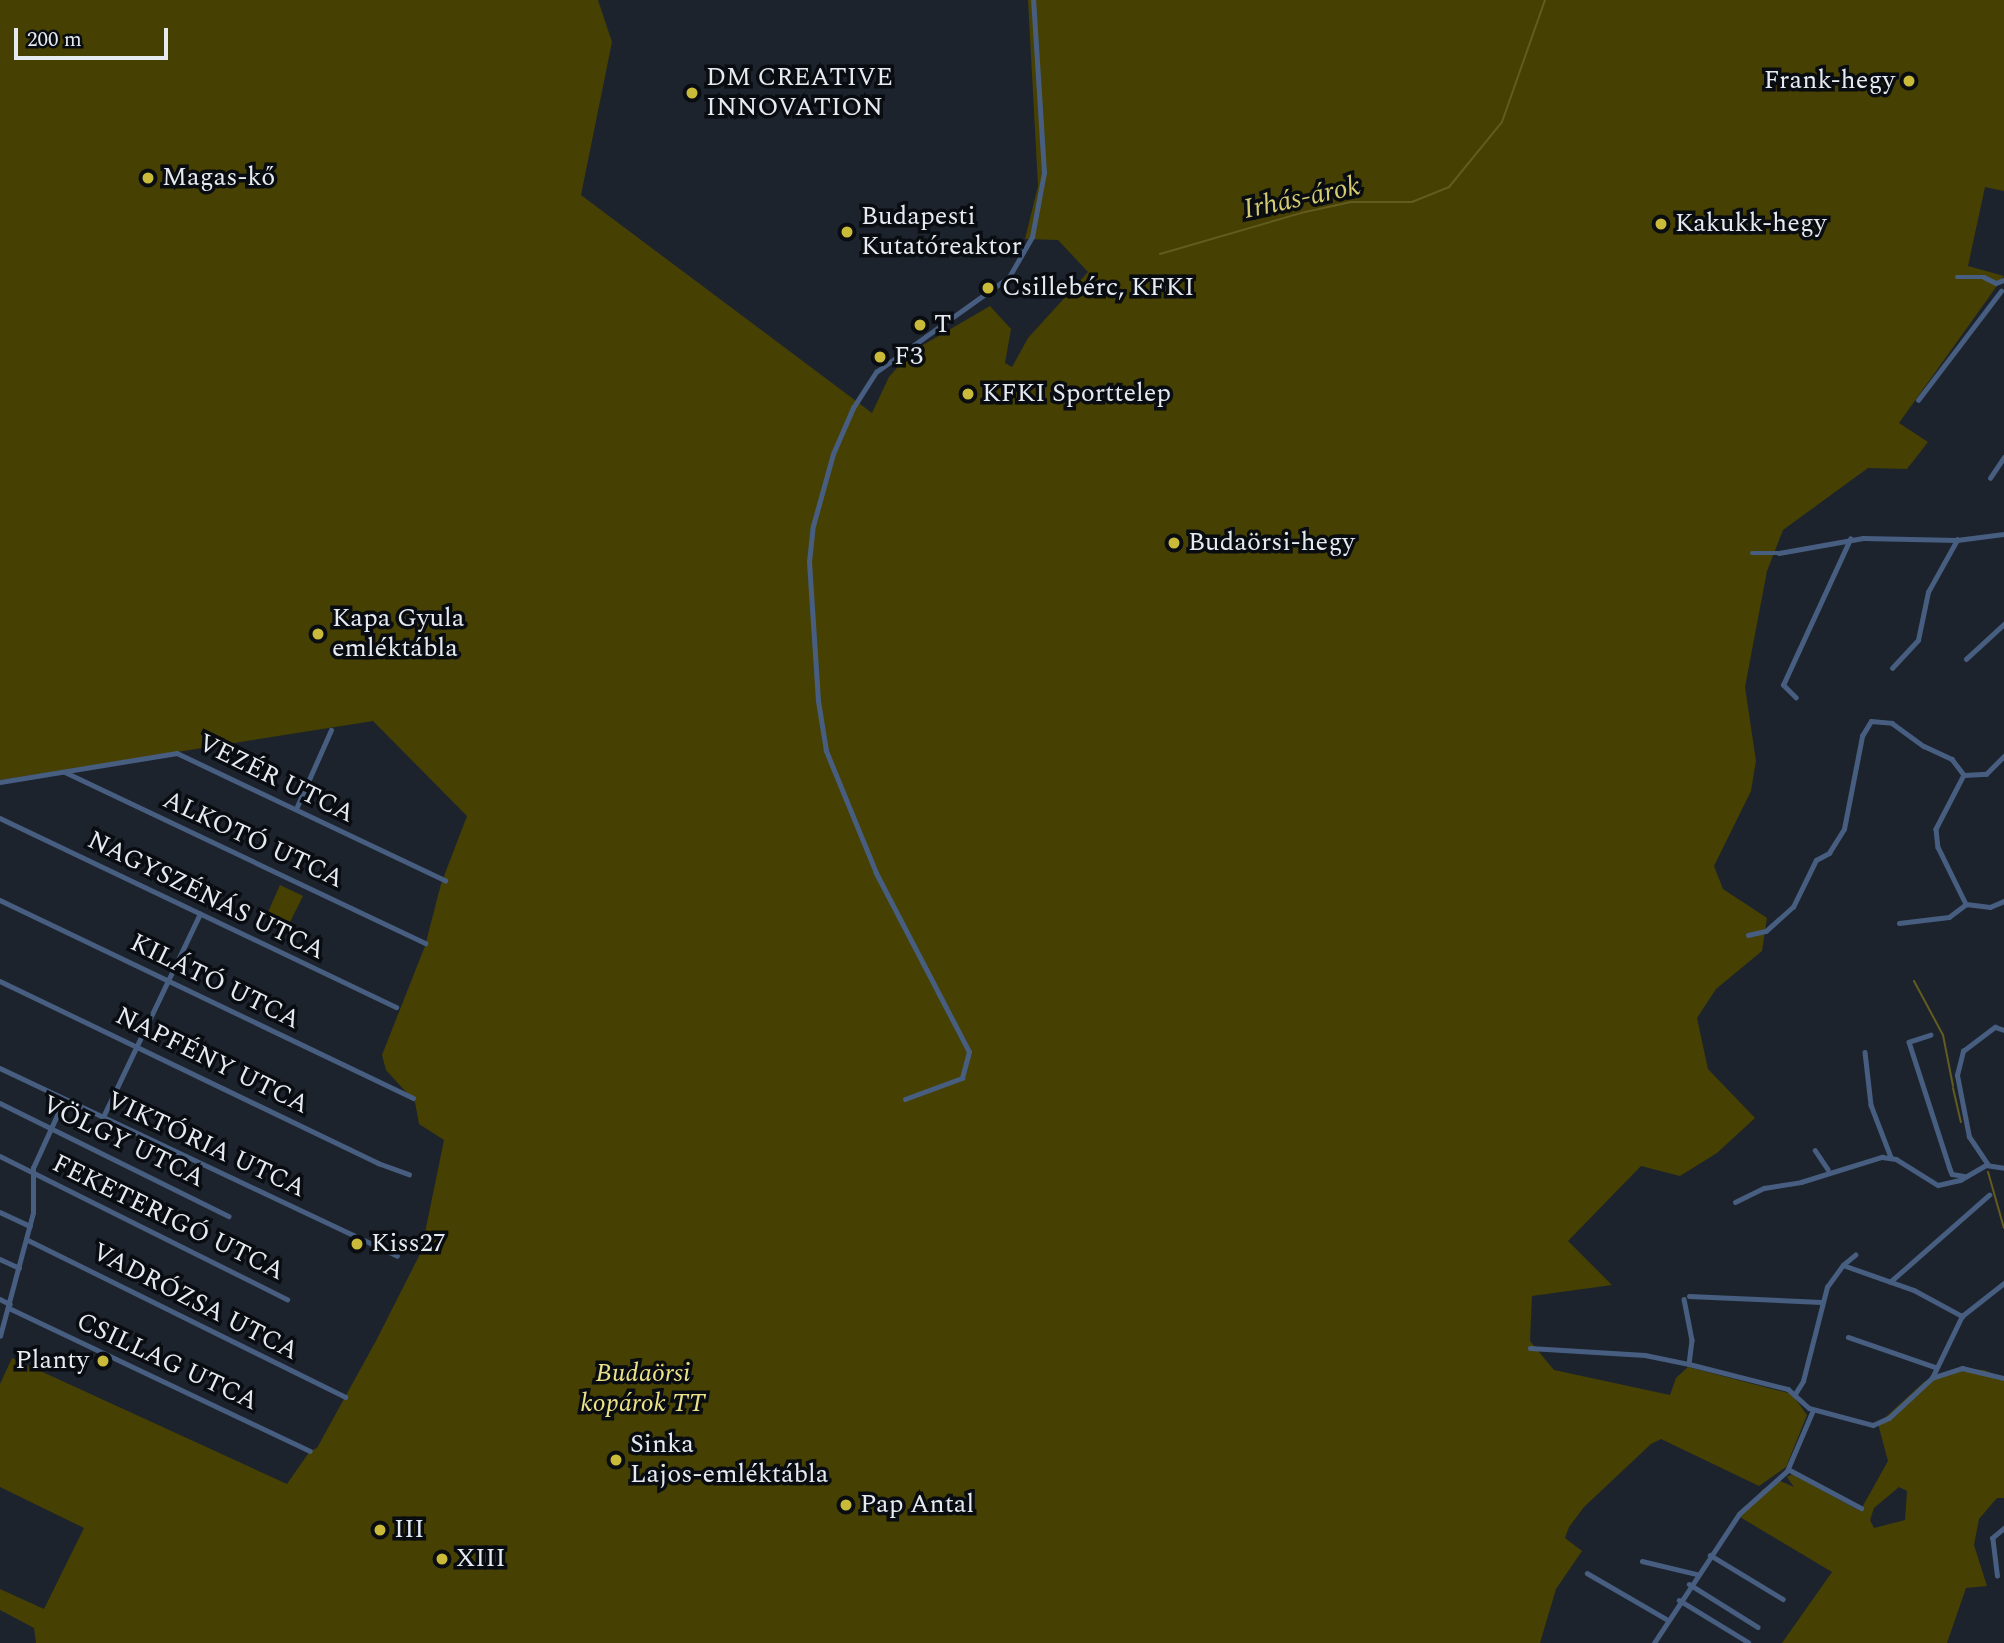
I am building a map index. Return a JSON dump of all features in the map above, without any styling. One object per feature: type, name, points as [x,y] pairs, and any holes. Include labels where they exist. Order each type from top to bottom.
[{"type":"street","points":[[905,1099],[962,1077],[970,1056],[876,873],[822,735],[809,562],[813,526],[842,432],[876,372],[1009,276],[1032,237],[1044,173],[1033,0]]},
{"type":"street","points":[[1918,400],[2002,291],[1998,283],[1984,277],[1957,277]]},
{"type":"street","points":[[1998,283],[2004,280]]},
{"type":"street","points":[[1990,478],[2004,457]]},
{"type":"street","points":[[1752,553],[1779,553],[1850,539],[1957,540],[2004,534]]},
{"type":"street","points":[[1796,698],[1783,685],[1850,539]]},
{"type":"street","points":[[1892,668],[1918,640],[1928,592],[1957,540]]},
{"type":"street","points":[[1966,659],[2004,624]]},
{"type":"street","points":[[1748,935],[1766,931],[1793,907],[1816,860],[1829,853],[1844,829],[1862,736],[1871,721],[1892,723],[1924,746],[1952,759],[1964,775]]},
{"type":"street","points":[[296,809],[331,730]]},
{"type":"street","name":"VEZÉR UTCA","points":[[0,782],[177,752],[445,880]]},
{"type":"street","points":[[1964,775],[1986,774],[2004,756]]},
{"type":"street","name":"ALKOTÓ UTCA","points":[[64,772],[425,943]]},
{"type":"street","points":[[1964,775],[1936,837],[1966,904]]},
{"type":"street","name":"NAGYSZÉNÁS UTCA","points":[[0,818],[396,1007]]},
{"type":"street","name":"KILÁTÓ UTCA","points":[[0,900],[413,1098]]},
{"type":"street","points":[[1899,923],[1950,917],[1966,904],[1990,906],[2004,901]]},
{"type":"street","points":[[103,1117],[200,914]]},
{"type":"street","name":"NAPFÉNY UTCA","points":[[0,981],[378,1163],[409,1174]]},
{"type":"street","points":[[1989,1165],[1969,1137],[1957,1074],[1963,1051],[1998,1026],[2004,1030]]},
{"type":"street","points":[[1931,1035],[1909,1042],[1952,1174],[1970,1176]]},
{"type":"street","points":[[1866,1052],[1871,1105],[1891,1157],[1938,1185],[1970,1176],[1989,1165],[2004,1168]]},
{"type":"street","name":"VIKTÓRIA UTCA","points":[[0,1068],[397,1256]]},
{"type":"street","points":[[0,1336],[28,1240],[35,1205],[32,1172],[64,1100]]},
{"type":"street","name":"VÖLGY UTCA","points":[[0,1103],[229,1216]]},
{"type":"street","points":[[1815,1150],[1829,1170]]},
{"type":"street","name":"FEKETERIGÓ UTCA","points":[[0,1156],[288,1299]]},
{"type":"street","points":[[1735,1202],[1764,1188],[1801,1182],[1829,1170],[1891,1157]]},
{"type":"street","points":[[1890,1282],[1940,1234],[1989,1195]]},
{"type":"street","points":[[0,1212],[30,1226]]},
{"type":"street","name":"VADRÓZSA UTCA","points":[[28,1240],[345,1397]]},
{"type":"street","points":[[1795,1394],[1803,1381],[1821,1302],[1843,1265],[1855,1255]]},
{"type":"street","points":[[0,1259],[19,1268]]},
{"type":"street","points":[[1843,1265],[1890,1282],[1962,1316]]},
{"type":"street","points":[[1932,1378],[1962,1316],[2004,1283]]},
{"type":"street","points":[[1689,1364],[1692,1340],[1686,1298],[1821,1302]]},
{"type":"street","name":"CSILLAG UTCA","points":[[0,1299],[9,1306],[310,1451]]},
{"type":"street","points":[[1848,1337],[1935,1367]]},
{"type":"street","points":[[1530,1348],[1645,1355],[1689,1364],[1795,1394],[1813,1410],[1862,1424],[1878,1424],[1932,1378],[1962,1368],[2004,1378]]},
{"type":"street","points":[[1654,1643],[1689,1584],[1745,1508],[1788,1469],[1813,1410]]},
{"type":"street","points":[[1788,1469],[1861,1508]]},
{"type":"street","points":[[1997,1576],[1992,1538],[2004,1528]]},
{"type":"street","points":[[1710,1555],[1783,1600]]},
{"type":"street","points":[[1642,1560],[1696,1574]]},
{"type":"street","points":[[1587,1573],[1668,1620]]},
{"type":"street","points":[[1689,1584],[1758,1627]]},
{"type":"street","points":[[1679,1600],[1748,1642]]},
{"type":"green space","name":"Budaörsi kopárok TT","points":[[0,0],[598,0],[612,42],[581,195],[872,413],[889,377],[911,352],[990,306],[1011,329],[1005,363],[1012,367],[1028,338],[1088,272],[1058,240],[1025,239],[1038,186],[1028,0],[2004,0],[2004,191],[1985,187],[1968,266],[2004,276],[1899,423],[1928,442],[1907,469],[1868,468],[1783,530],[1767,571],[1745,687],[1756,761],[1751,791],[1714,866],[1723,889],[1767,918],[1762,951],[1716,989],[1697,1018],[1708,1069],[1755,1118],[1717,1153],[1680,1176],[1641,1166],[1568,1241],[1612,1285],[1532,1296],[1530,1341],[1554,1370],[1670,1395],[1676,1378],[1688,1367],[1792,1394],[1807,1415],[1786,1467],[1759,1486],[1661,1439],[1651,1444],[1584,1507],[1569,1527],[1565,1538],[1582,1551],[1556,1589],[1540,1643],[36,1643],[34,1628],[0,1610],[0,1589],[44,1609],[84,1528],[0,1487],[0,1384],[12,1358],[287,1484],[310,1451],[317,1448],[377,1339],[421,1252],[444,1140],[419,1124],[415,1102],[386,1070],[382,1055],[425,946],[441,884],[467,816],[373,721],[0,780]]},
{"type":"green space","points":[[280,885],[303,896],[290,922],[268,912]]},
{"type":"green space","points":[[1955,1369],[1984,1370],[2004,1378],[2004,1498],[1997,1498],[1979,1519],[1974,1545],[1987,1586],[1966,1588],[1947,1643],[1782,1643],[1832,1572],[1740,1517],[1762,1490],[1778,1480],[1794,1487],[1787,1477],[1792,1474],[1860,1511],[1888,1461],[1878,1424],[1924,1382]],"holes":[[[1899,1487],[1907,1491],[1905,1520],[1874,1528],[1870,1520],[1874,1508]]]},
{"type":"waterway","name":"Irhás-árok","points":[[1160,254],[1305,212],[1351,202],[1412,202],[1449,187],[1502,122],[1545,0]]},
{"type":"waterway","points":[[1914,981],[1943,1035],[1953,1086]]},
{"type":"waterway","points":[[1953,1088],[1961,1122]]},
{"type":"waterway","points":[[1988,1172],[2004,1228]]},
{"type":"place","name":"Frank-hegy","points":[[1909,81]]},
{"type":"place","name":"DM CREATIVE INNOVATION","points":[[692,93]]},
{"type":"place","name":"Magas-kő","points":[[148,178]]},
{"type":"place","name":"Kakukk-hegy","points":[[1661,224]]},
{"type":"place","name":"Budapesti Kutatóreaktor","points":[[847,232]]},
{"type":"place","name":"Csillebérc, KFKI","points":[[988,288]]},
{"type":"place","name":"T","points":[[920,325]]},
{"type":"place","name":"F3","points":[[880,357]]},
{"type":"place","name":"KFKI Sporttelep","points":[[968,394]]},
{"type":"place","name":"Budaörsi-hegy","points":[[1174,543]]},
{"type":"place","name":"Kapa Gyula emléktábla","points":[[318,634]]},
{"type":"place","name":"Kiss27","points":[[357,1244]]},
{"type":"place","name":"Planty","points":[[103,1361]]},
{"type":"place","name":"Sinka Lajos-emléktábla","points":[[616,1460]]},
{"type":"place","name":"Pap Antal","points":[[846,1505]]},
{"type":"place","name":"III","points":[[380,1530]]},
{"type":"place","name":"XIII","points":[[442,1559]]}]
